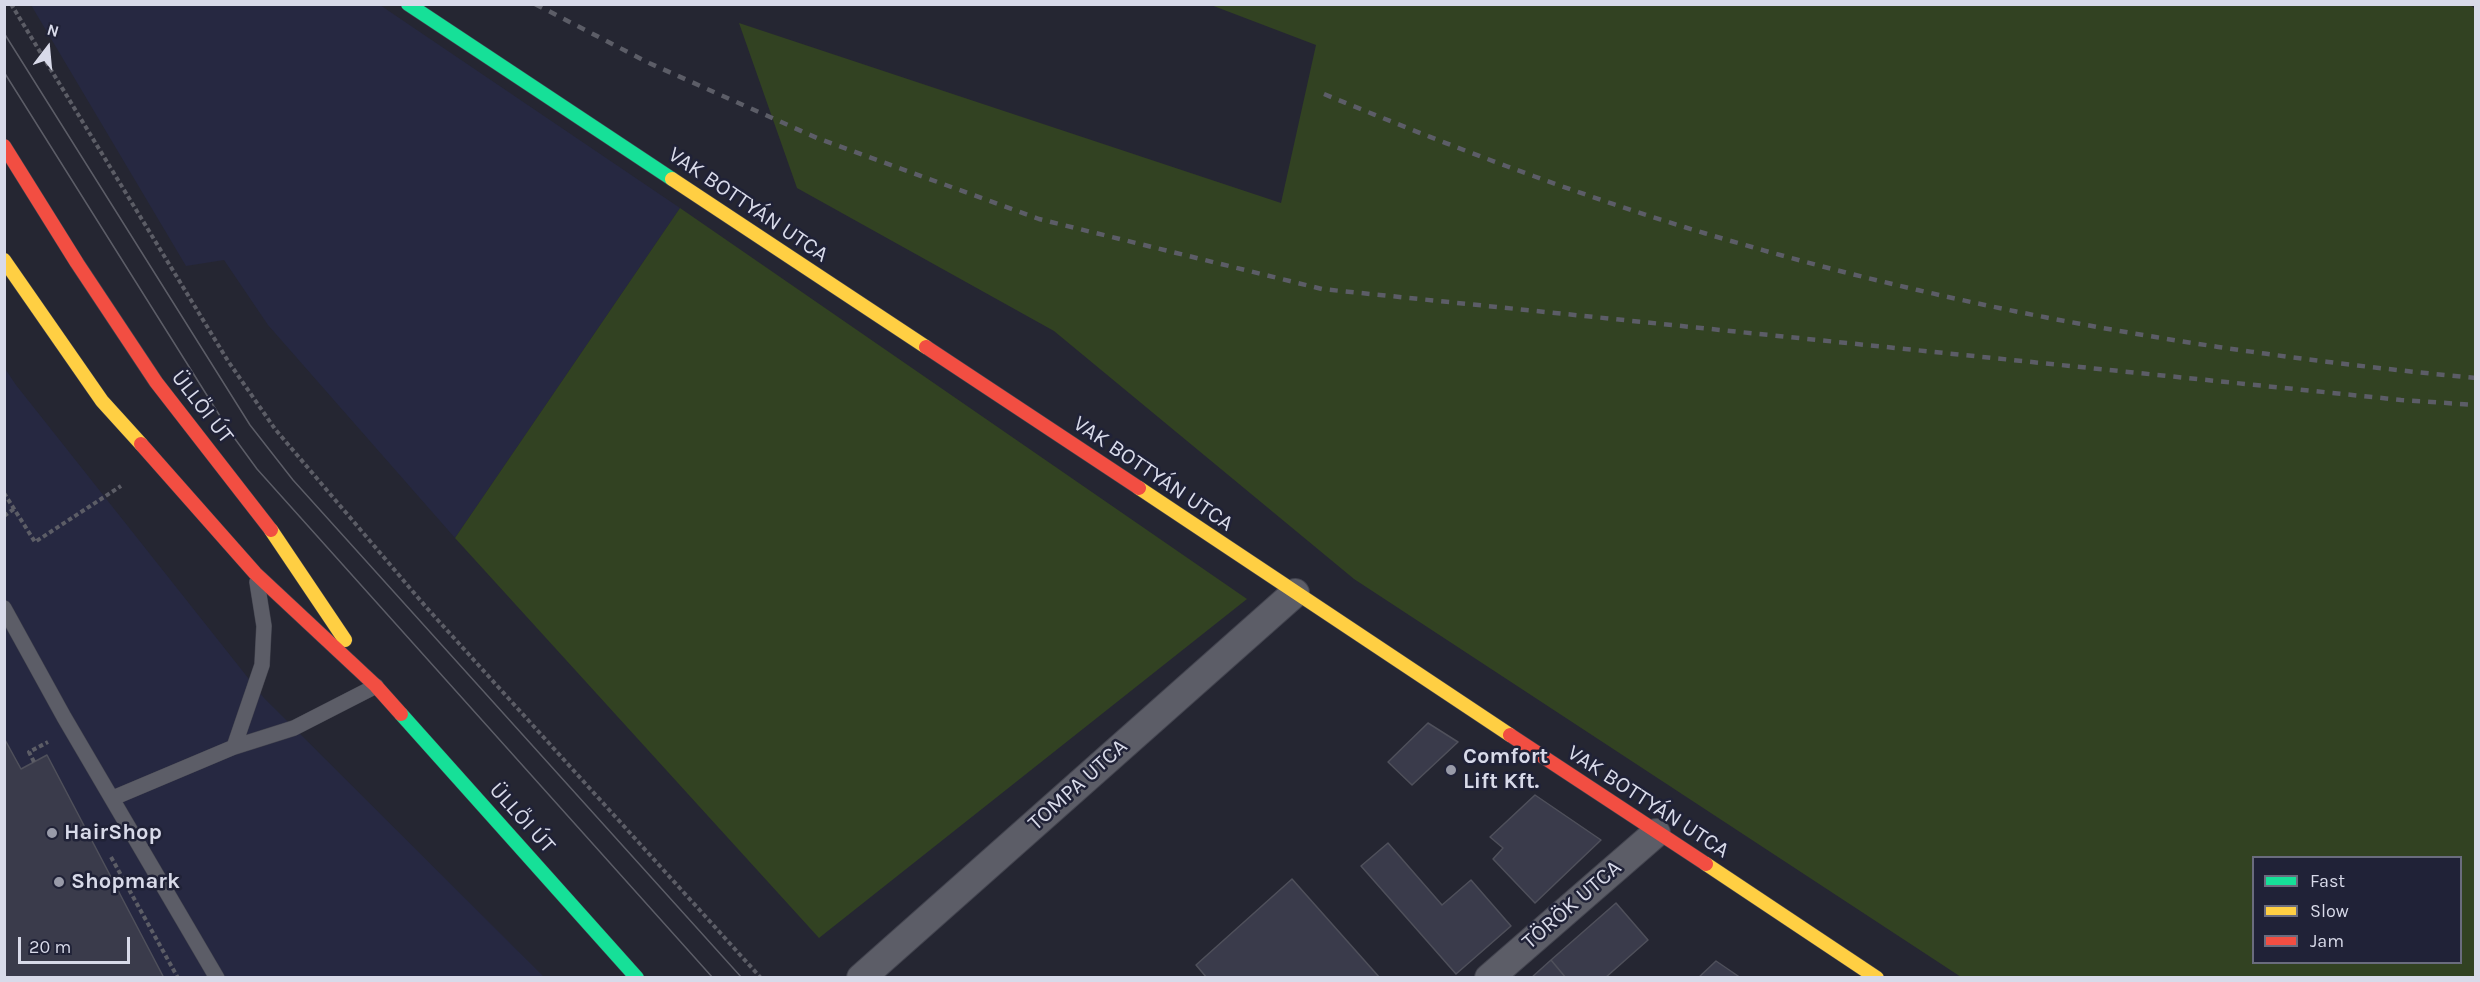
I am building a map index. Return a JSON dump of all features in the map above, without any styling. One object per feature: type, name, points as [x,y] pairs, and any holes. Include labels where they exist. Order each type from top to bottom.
[{"type":"street","name":"VAK BOTTYÁN UTCA","points":[[408,4],[1877,978]]},
{"type":"street","name":"ÜLLŐI ÚT","points":[[4,146],[77,263],[156,382],[286,550],[376,686]]},
{"type":"street","name":"ÜLLŐI ÚT","points":[[4,260],[102,400],[255,573],[376,686],[637,978]]},
{"type":"street","name":"TOMPA UTCA","points":[[861,978],[1294,593]]},
{"type":"street","name":"TÖRÖK UTCA","points":[[1489,978],[1656,832]]},
{"type":"lane","points":[[234,747],[262,665],[264,626],[255,573]]},
{"type":"lane","points":[[4,608],[64,717],[217,978]]},
{"type":"lane","points":[[113,798],[234,747],[294,728],[376,686]]},
{"type":"path","points":[[11,4],[228,361],[275,429],[426,607],[761,978]]},
{"type":"path","points":[[4,493],[35,542],[121,486]]},
{"type":"path","points":[[4,516],[14,509]]},
{"type":"path","points":[[34,762],[29,752],[48,742]]},
{"type":"shaded area","points":[[31,5],[380,5],[680,208],[455,538],[268,325],[224,260],[186,266]]},
{"type":"shaded area","points":[[4,367],[264,698],[544,977],[5,977]]},
{"type":"green space","points":[[2469,4],[2475,9],[2475,977],[1961,977],[1354,579],[1054,331],[797,188],[739,23],[1281,203],[1316,45],[1211,5]]},
{"type":"green space","points":[[680,208],[1247,599],[819,938],[455,538]]},
{"type":"building","points":[[1428,723],[1458,742],[1412,785],[1388,762]]},
{"type":"building","name":"Shopmark","points":[[4,738],[21,769],[47,755],[164,978],[4,978]]},
{"type":"building","points":[[1535,795],[1601,840],[1535,903],[1493,859],[1503,848],[1490,837]]},
{"type":"building","points":[[1388,843],[1442,905],[1471,880],[1511,926],[1456,974],[1361,866]]},
{"type":"building","points":[[1292,879],[1380,978],[1207,978],[1196,965]]},
{"type":"building","points":[[1616,903],[1648,940],[1605,978],[1566,978],[1551,960]]},
{"type":"building","points":[[1551,960],[1566,978],[1531,978]]},
{"type":"building","points":[[1716,961],[1741,978],[1698,978]]},
{"type":"tram line","points":[[4,33],[250,425],[293,480],[742,978]]},
{"type":"tram line","points":[[4,72],[230,432],[257,469],[713,978]]},
{"type":"railway","points":[[535,4],[649,63],[817,138],[1039,219],[1322,289],[2401,400],[2476,405]]},
{"type":"railway","points":[[1324,94],[1482,157],[1643,214],[1752,247],[1930,293],[2020,312],[2201,344],[2384,369],[2476,378]]},
{"type":"traffic: fast","points":[[408,4],[672,179]]},
{"type":"traffic: fast","points":[[401,714],[637,978]]},
{"type":"traffic: slow","points":[[672,179],[926,347]]},
{"type":"traffic: slow","points":[[4,260],[102,401],[141,444]]},
{"type":"traffic: slow","points":[[1139,488],[1510,735]]},
{"type":"traffic: slow","points":[[271,530],[345,640]]},
{"type":"traffic: slow","points":[[1706,864],[1877,978]]},
{"type":"traffic: jam","points":[[4,146],[77,263],[156,382],[271,530]]},
{"type":"traffic: jam","points":[[926,347],[1139,488]]},
{"type":"traffic: jam","points":[[141,444],[255,573],[376,686],[401,714]]},
{"type":"traffic: jam","points":[[1510,735],[1706,864]]},
{"type":"place","name":"Comfort Lift Kft.","points":[[1451,770]]},
{"type":"place","name":"HairShop","points":[[52,833]]},
{"type":"place","name":"Shopmark","points":[[59,882]]}]
